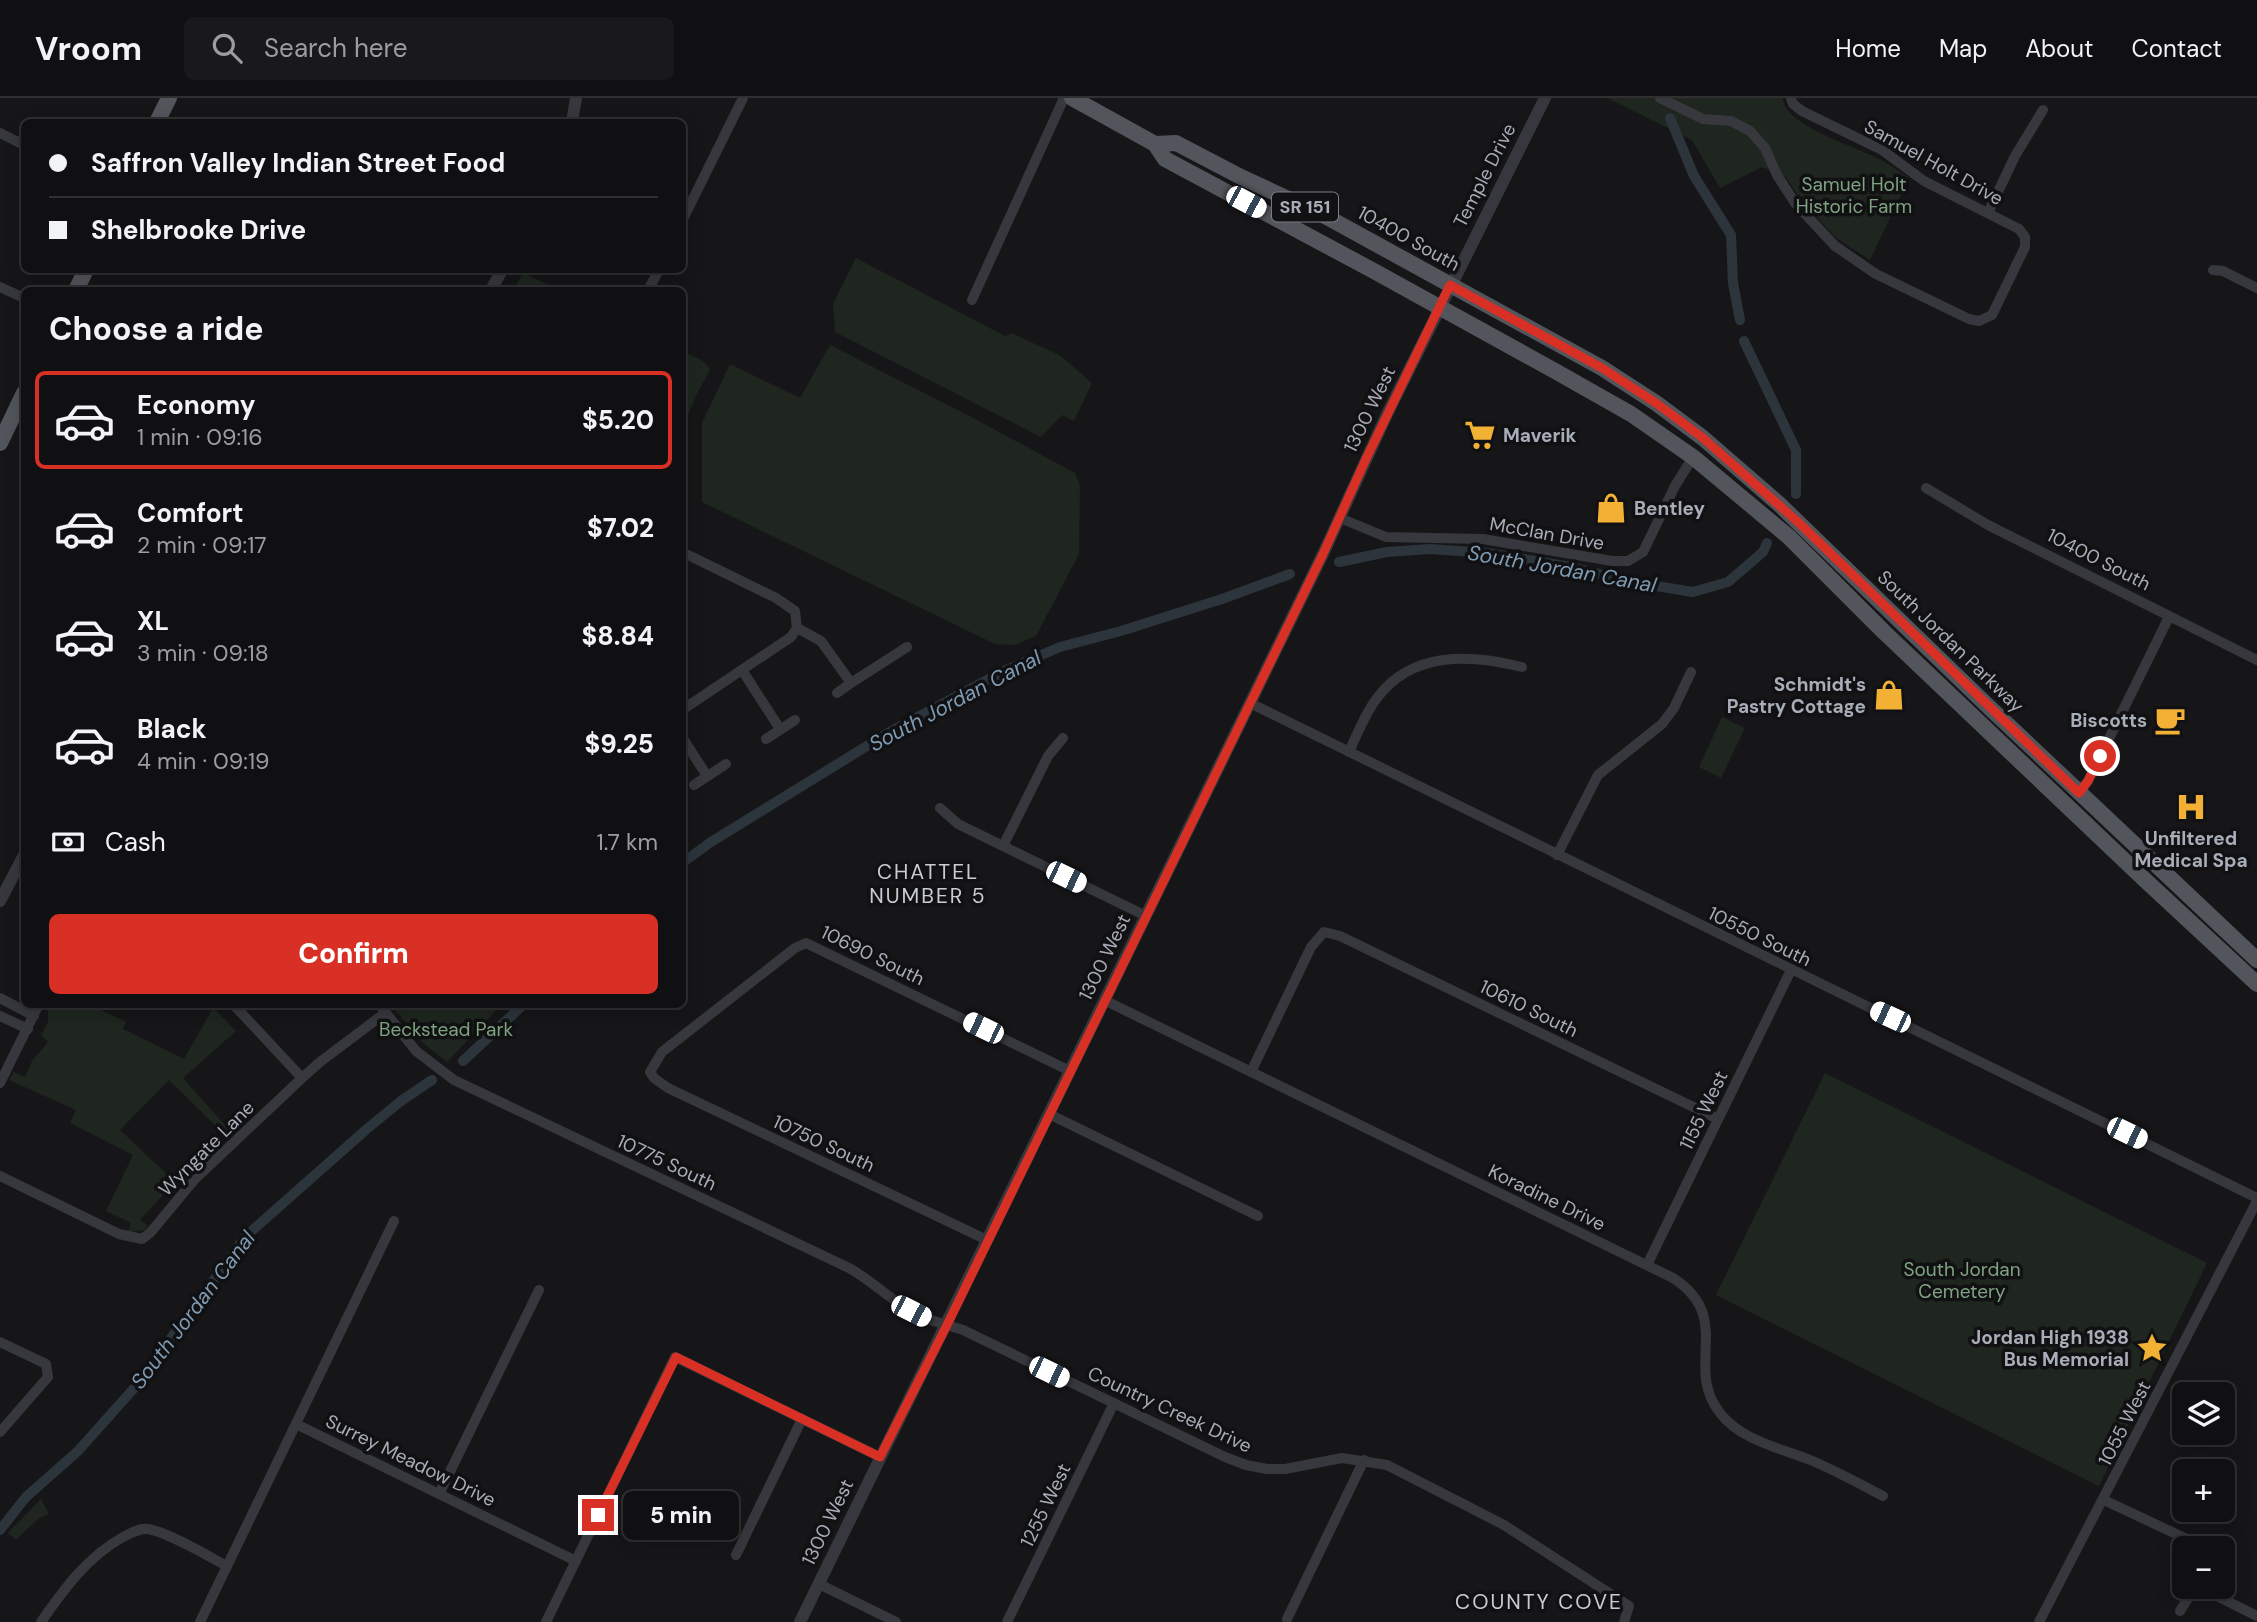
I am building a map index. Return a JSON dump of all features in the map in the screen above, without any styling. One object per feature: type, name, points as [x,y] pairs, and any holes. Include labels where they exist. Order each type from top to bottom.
[{"type":"main road","points":[[159,119],[169,98]]},
{"type":"main road","name":"SR 151","points":[[1072,98],[1155,144],[1165,159],[1440,307]]},
{"type":"main road","name":"10400 South","points":[[1155,144],[1176,143],[1325,216],[1602,368]]},
{"type":"main road","name":"South Jordan Parkway","points":[[1440,307],[1631,414],[1693,457],[1771,521],[2150,886],[2257,984]]},
{"type":"main road","name":"South Jordan Parkway","points":[[1602,368],[1656,403],[1741,470],[2257,960]]},
{"type":"main road","points":[[0,443],[21,399]]},
{"type":"main road","points":[[2150,886],[2163,872]]},
{"type":"street","points":[[572,119],[576,98]]},
{"type":"street","points":[[686,213],[743,98]]},
{"type":"street","points":[[972,300],[1064,98]]},
{"type":"street","name":"Temple Drive","points":[[1440,307],[1545,98]]},
{"type":"street","name":"Samuel Holt Drive","points":[[1660,98],[1703,119],[1731,121],[1750,131],[1761,142],[1795,203],[1835,246],[1876,274],[1969,319],[1984,320],[1992,315],[2024,252],[2025,237],[2015,226],[1924,181],[1882,150],[1802,111],[1793,104],[1791,98]]},
{"type":"street","points":[[1988,213],[2015,156],[2043,110]]},
{"type":"street","points":[[0,133],[21,144]]},
{"type":"street","points":[[2213,270],[2222,271],[2257,288]]},
{"type":"street","points":[[0,287],[21,297]]},
{"type":"street","name":"1300 West","points":[[800,1622],[1250,703],[1440,307]]},
{"type":"street","name":"McClan Drive","points":[[1340,518],[1386,537],[1483,539],[1612,561],[1628,561],[1643,552],[1675,486],[1693,457]]},
{"type":"street","name":"10400 South","points":[[1926,488],[1988,526],[2257,660]]},
{"type":"street","points":[[686,554],[776,598],[794,611],[797,628],[790,637],[686,707]]},
{"type":"street","points":[[2079,793],[2088,781],[2169,617]]},
{"type":"street","points":[[797,628],[821,641],[851,683]]},
{"type":"street","points":[[837,693],[907,647]]},
{"type":"street","points":[[1349,752],[1376,698],[1388,685],[1415,667],[1430,661],[1462,657],[1492,659],[1522,667]]},
{"type":"street","points":[[742,670],[780,729]]},
{"type":"street","points":[[1557,855],[1598,775],[1662,724],[1674,708],[1691,672]]},
{"type":"street","name":"10550 South","points":[[1250,703],[2257,1199]]},
{"type":"street","points":[[766,739],[796,720]]},
{"type":"street","points":[[1003,846],[1048,756],[1063,738]]},
{"type":"street","points":[[686,743],[707,776]]},
{"type":"street","points":[[694,785],[726,764]]},
{"type":"street","points":[[940,807],[958,824],[1146,916]]},
{"type":"street","points":[[0,901],[21,861]]},
{"type":"street","name":"10610 South","points":[[1251,1072],[1311,947],[1324,932],[1340,936],[1718,1119]]},
{"type":"street","name":"10690 South","points":[[650,1072],[662,1052],[795,948],[806,943],[1070,1071]]},
{"type":"street","name":"1155 West","points":[[1647,1265],[1791,970]]},
{"type":"street","points":[[0,999],[21,1005]]},
{"type":"street","name":"Koradine Drive","points":[[1104,1000],[1683,1284],[1698,1303],[1707,1328],[1704,1377],[1707,1391],[1721,1415],[1743,1432],[1780,1450],[1812,1461],[1883,1496]]},
{"type":"street","points":[[237,1008],[302,1078]]},
{"type":"street","name":"Wyngate Lane","points":[[0,1176],[119,1234],[142,1239],[195,1179],[302,1078],[382,1009]]},
{"type":"street","name":"10775 South","points":[[382,1009],[416,1051],[454,1080],[849,1268],[911,1311],[947,1325]]},
{"type":"street","points":[[0,1083],[37,1010]]},
{"type":"street","points":[[0,1016],[28,1030]]},
{"type":"street","name":"10750 South","points":[[650,1072],[668,1088],[987,1240]]},
{"type":"street","points":[[1049,1114],[1258,1216]]},
{"type":"street","name":"1055 West","points":[[2039,1622],[2257,1199]]},
{"type":"street","points":[[296,1424],[394,1221]]},
{"type":"street","points":[[439,1494],[539,1290]]},
{"type":"street","name":"Country Creek Drive","points":[[947,1325],[963,1329],[1246,1465],[1285,1469],[1342,1458],[1364,1460],[1403,1472],[1504,1525],[1629,1606],[1624,1622]]},
{"type":"street","points":[[0,1342],[46,1364],[48,1377],[0,1432]]},
{"type":"street","points":[[546,1622],[676,1357],[880,1457]]},
{"type":"street","name":"1255 West","points":[[1007,1622],[1114,1403]]},
{"type":"street","points":[[736,1555],[802,1419]]},
{"type":"street","name":"Surrey Meadow Drive","points":[[200,1622],[296,1424],[576,1561]]},
{"type":"street","points":[[1287,1619],[1364,1460]]},
{"type":"street","points":[[2104,1500],[2180,1536]]},
{"type":"street","points":[[41,1622],[62,1592],[96,1556],[134,1532],[147,1529],[157,1531],[227,1566]]},
{"type":"street","points":[[819,1584],[895,1622]]},
{"type":"street","points":[[2180,1611],[2188,1599]]},
{"type":"street","points":[[2222,1599],[2257,1616]]},
{"type":"green space","name":"Samuel Holt Historic Farm","points":[[1607,98],[1783,98],[1786,108],[1807,126],[1881,160],[1909,178],[1870,260],[1835,237],[1800,199],[1786,177],[1762,167],[1720,188],[1692,140]]},
{"type":"green space","points":[[856,258],[1005,336],[1012,333],[1061,356],[1092,383],[1074,421],[1062,415],[1041,437],[835,332],[833,304]]},
{"type":"green space","points":[[523,273],[553,287],[516,287]]},
{"type":"green space","points":[[830,345],[1075,473],[1080,485],[1079,554],[1036,636],[1015,645],[995,644],[702,502],[702,423],[730,364],[800,398]]},
{"type":"green space","points":[[686,352],[703,361],[710,369],[688,414],[686,424]]},
{"type":"green space","points":[[1722,717],[1745,728],[1721,778],[1699,767]]},
{"type":"green space","points":[[48,1008],[96,1008],[126,1022],[123,1029],[184,1059],[213,1008],[236,1031],[183,1078],[232,1133],[228,1138],[169,1080],[120,1130],[175,1182],[140,1220],[148,1226],[145,1230],[128,1232],[131,1223],[106,1211],[133,1155],[70,1123],[76,1110],[9,1080],[14,1072],[25,1077],[32,1061],[48,1042],[41,1035],[48,1022]]},
{"type":"green space","name":"Beckstead Park","points":[[394,1008],[498,1008],[447,1062],[423,1043]]},
{"type":"green space","name":"South Jordan Cemetery","points":[[1825,1073],[2207,1263],[2099,1486],[1716,1295]]},
{"type":"green space","points":[[41,1499],[49,1514],[38,1519],[16,1540],[8,1533]]},
{"type":"waterway","name":"South Jordan Canal","points":[[1670,118],[1694,176],[1731,235],[1733,283],[1740,320]]},
{"type":"waterway","name":"South Jordan Canal","points":[[1744,341],[1796,450],[1796,494]]},
{"type":"waterway","name":"South Jordan Canal","points":[[1339,562],[1387,552],[1430,549],[1487,553],[1693,592],[1728,582],[1763,552],[1767,543]]},
{"type":"waterway","name":"South Jordan Canal","points":[[686,860],[888,733],[1006,670],[1060,647],[1222,599],[1290,574]]},
{"type":"waterway","name":"South Jordan Canal","points":[[463,1061],[520,1008]]},
{"type":"waterway","name":"South Jordan Canal","points":[[0,1530],[26,1497],[78,1451],[136,1386],[246,1236],[368,1128],[432,1080]]},
{"type":"place","name":"Maverik","points":[[1480,435]]},
{"type":"place","name":"Bentley","points":[[1611,508]]},
{"type":"place","name":"Schmidt's Pastry Cottage","points":[[1889,695]]},
{"type":"place","name":"Biscotts","points":[[2170,720]]},
{"type":"place","name":"Unfiltered Medical Spa","points":[[2191,807]]},
{"type":"place","name":"Jordan High 1938 Bus Memorial","points":[[2152,1348]]},
{"type":"district","name":"CHATTEL NUMBER 5","points":[[928,884]]},
{"type":"district","name":"COUNTY COVE","points":[[1539,1602]]},
{"type":"route","points":[[598,1515],[676,1357],[880,1457],[1323,554],[1450,285],[1602,368],[1703,438],[1798,522],[2079,793],[2100,756]]}]
